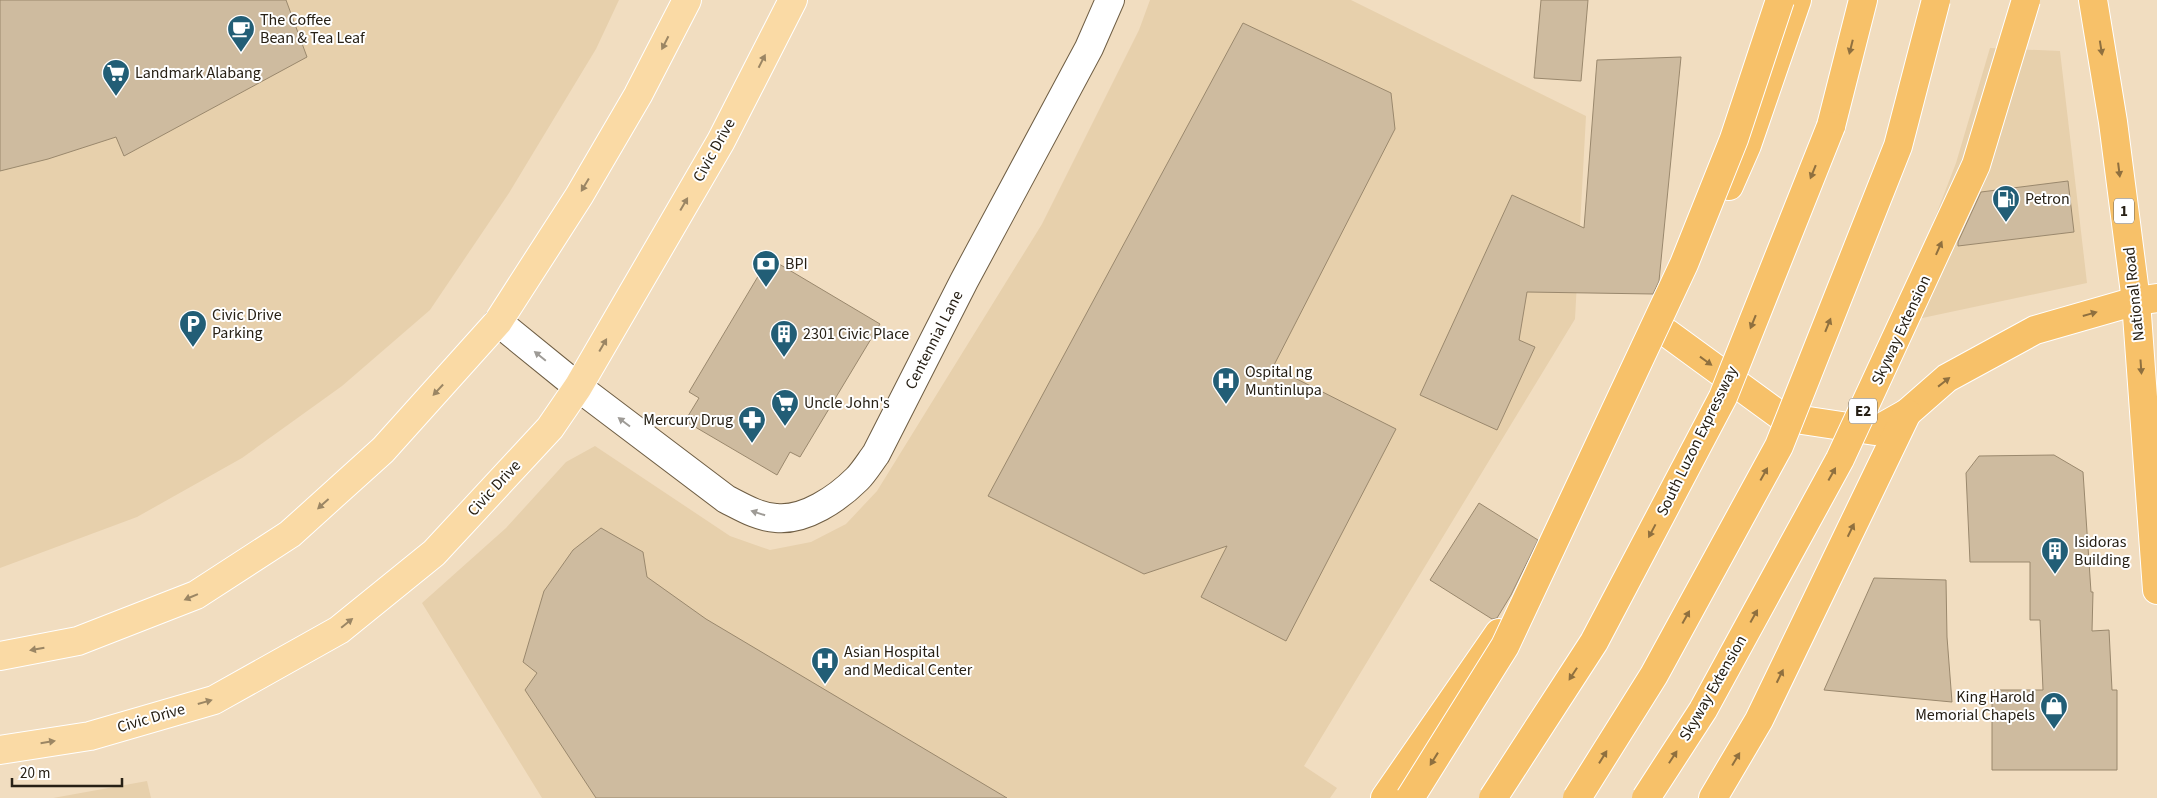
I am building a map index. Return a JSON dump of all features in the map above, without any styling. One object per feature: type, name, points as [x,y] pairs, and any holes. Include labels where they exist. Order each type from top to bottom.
[{"type":"highway","points":[[1410,798],[1506,646],[1684,264],[1734,140],[1780,0]]},
{"type":"highway","points":[[1385,798],[1529,589],[1667,333],[1746,145],[1797,0]]},
{"type":"highway","name":"South Luzon Expressway","points":[[1493,798],[1594,642],[1723,397],[1831,126],[1863,0]]},
{"type":"highway","points":[[1577,798],[1654,675],[1779,446],[1898,146],[1936,0]]},
{"type":"highway","name":"Skyway Extension","points":[[1646,798],[1703,710],[1840,459],[1976,165],[2026,0]]},
{"type":"highway","name":"National Road","points":[[2093,0],[2113,122],[2146,299],[2157,590]]},
{"type":"highway","points":[[1667,333],[1782,417],[1875,430],[1907,413],[1947,378],[2035,330],[2146,299]]},
{"type":"highway","points":[[1713,798],[1759,720],[1907,413]]},
{"type":"main road","points":[[0,656],[78,641],[196,595],[290,534],[383,450],[498,322],[579,196],[638,95],[686,0]]},
{"type":"main road","name":"Civic Drive","points":[[0,750],[90,736],[214,700],[339,630],[434,553],[550,428],[578,387],[721,140],[793,0]]},
{"type":"street","name":"Centennial Lane","points":[[498,322],[578,387],[726,499],[746,510],[777,518],[805,513],[831,499],[858,478],[876,454],[964,281],[1089,48],[1110,0]]},
{"type":"shaded area","points":[[0,0],[619,0],[596,49],[509,193],[430,310],[342,386],[242,458],[137,517],[0,568]]},
{"type":"shaded area","name":"Ospital ng Muntinlupa","points":[[1150,0],[1351,0],[1586,116],[1575,319],[1304,766],[1337,788],[1330,798],[542,798],[422,603],[506,528],[566,462],[595,446],[730,536],[770,550],[811,542],[846,524],[877,491],[1042,224],[1139,30]]},
{"type":"shaded area","name":"Petron","points":[[1990,48],[2060,51],[2087,283],[1894,324],[1956,163]]},
{"type":"shaded area","points":[[147,781],[151,798],[53,798]]},
{"type":"building","name":"Landmark Alabang","points":[[0,0],[286,0],[307,57],[124,156],[116,137],[48,159],[0,171]]},
{"type":"building","points":[[1541,0],[1588,0],[1581,81],[1534,78]]},
{"type":"building","points":[[1243,23],[1391,93],[1395,129],[1273,367],[1396,429],[1286,641],[1201,597],[1227,546],[1144,574],[988,496]]},
{"type":"building","points":[[1681,57],[1659,281],[1653,294],[1527,292],[1519,340],[1535,347],[1497,430],[1420,395],[1512,195],[1584,228],[1597,60]]},
{"type":"building","points":[[2068,181],[2074,232],[1958,246],[1958,242],[1981,192]]},
{"type":"building","name":"2301 Civic Place","points":[[769,258],[880,324],[800,457],[790,452],[777,475],[685,421],[699,398],[689,392]]},
{"type":"building","points":[[2054,455],[2083,472],[2091,592],[2093,592],[2092,631],[2109,630],[2112,690],[2117,690],[2117,770],[1992,770],[1992,690],[2043,690],[2040,620],[2030,620],[2030,562],[1970,562],[1966,473],[1979,456]]},
{"type":"building","points":[[1479,503],[1538,540],[1511,595],[1497,618],[1492,619],[1430,580]]},
{"type":"building","points":[[601,528],[643,552],[647,577],[706,619],[1007,798],[596,798],[525,690],[537,673],[523,662],[544,591],[573,550]]},
{"type":"building","points":[[1874,578],[1946,580],[1947,637],[1952,702],[1824,690]]},
{"type":"place","name":"The Coffee Bean & Tea Leaf","points":[[241,53]]},
{"type":"place","name":"Landmark Alabang","points":[[116,97]]},
{"type":"place","name":"Petron","points":[[2006,223]]},
{"type":"place","name":"BPI","points":[[766,288]]},
{"type":"place","name":"Civic Drive Parking","points":[[193,348]]},
{"type":"place","name":"2301 Civic Place","points":[[784,358]]},
{"type":"place","name":"Ospital ng Muntinlupa","points":[[1226,405]]},
{"type":"place","name":"Uncle John's","points":[[785,427]]},
{"type":"place","name":"Mercury Drug","points":[[752,444]]},
{"type":"place","name":"Isidoras Building","points":[[2055,575]]},
{"type":"place","name":"Asian Hospital and Medical Center","points":[[825,685]]},
{"type":"place","name":"King Harold Memorial Chapels","points":[[2054,730]]}]
